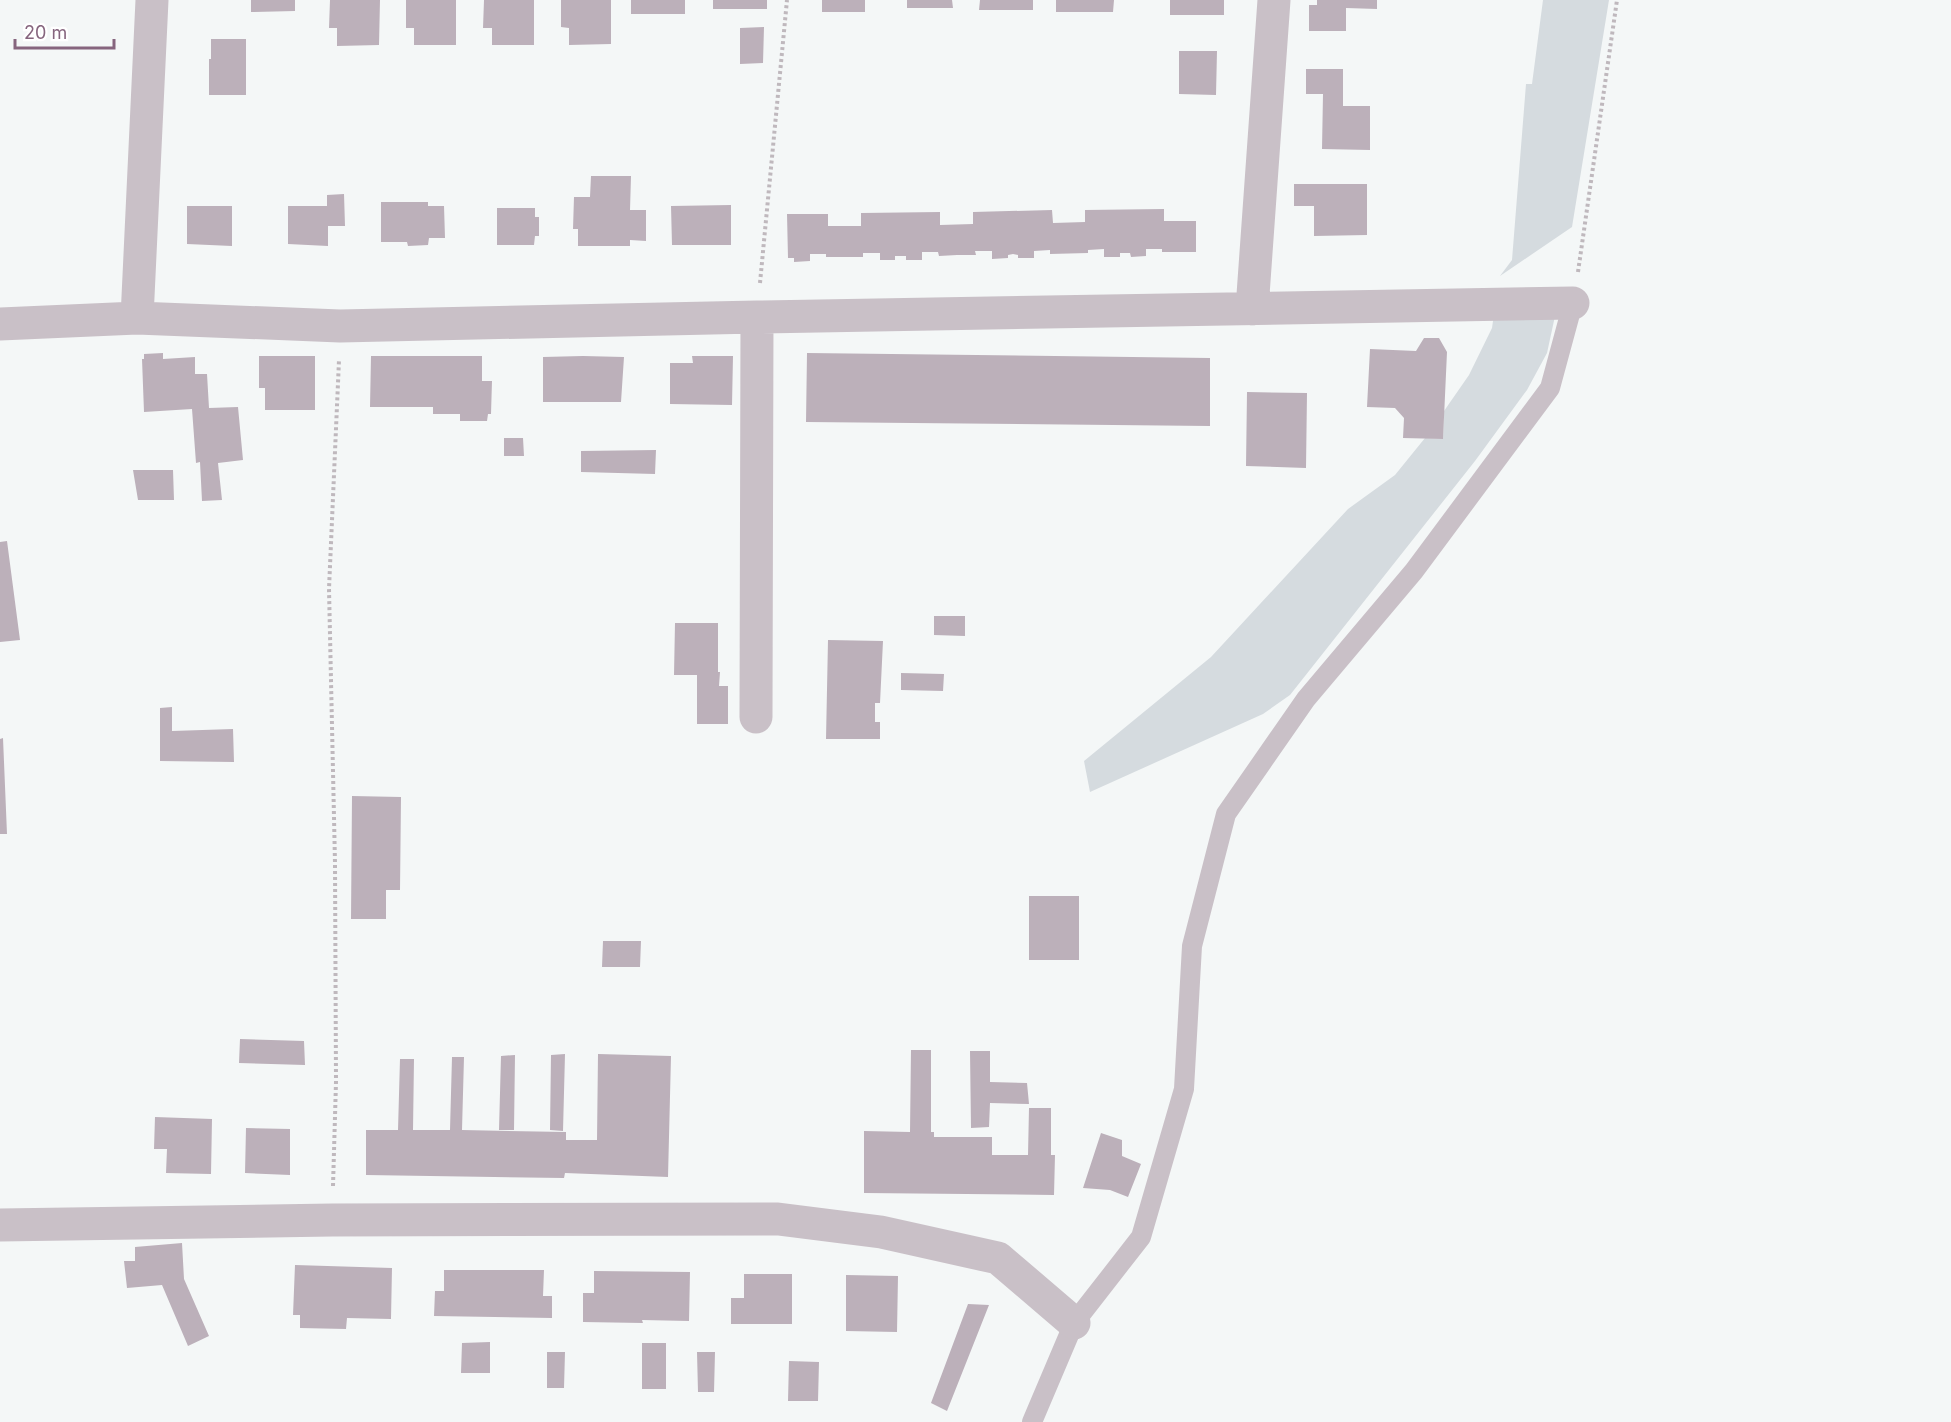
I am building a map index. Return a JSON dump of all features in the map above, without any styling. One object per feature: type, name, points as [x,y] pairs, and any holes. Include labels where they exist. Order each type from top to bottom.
[{"type":"street","points":[[137,318],[152,0]]},
{"type":"street","points":[[1252,309],[1274,0]]},
{"type":"street","points":[[0,324],[137,318],[340,326],[757,316],[1573,303]]},
{"type":"street","points":[[756,717],[757,316]]},
{"type":"street","points":[[0,1225],[332,1220],[778,1219],[881,1232],[998,1257],[1074,1323]]},
{"type":"lane","points":[[1032,1422],[1074,1323],[1140,1237],[1185,1089],[1192,946],[1226,814],[1306,699],[1414,571],[1550,388],[1573,303]]},
{"type":"path","points":[[757,316],[787,0]]},
{"type":"path","points":[[1573,303],[1617,0]]},
{"type":"path","points":[[332,1220],[336,1083],[335,875],[329,589],[340,326]]},
{"type":"shaded area","points":[[1543,0],[1609,0],[1572,227],[1500,276],[1512,260],[1526,84],[1532,84]]},
{"type":"shaded area","points":[[1495,307],[1555,316],[1547,353],[1527,390],[1475,461],[1290,695],[1263,714],[1090,792],[1084,761],[1211,657],[1348,509],[1395,475],[1425,438],[1443,439],[1444,411],[1469,375],[1492,328]]},
{"type":"building","points":[[251,0],[295,0],[295,11],[251,12]]},
{"type":"building","points":[[330,0],[380,0],[379,45],[337,46],[337,28],[329,28]]},
{"type":"building","points":[[406,0],[456,0],[456,45],[414,45],[414,28],[406,28]]},
{"type":"building","points":[[484,0],[534,0],[534,45],[492,45],[492,28],[483,28]]},
{"type":"building","points":[[561,0],[611,0],[611,44],[569,45],[569,28],[561,27]]},
{"type":"building","points":[[631,0],[685,0],[685,14],[631,14]]},
{"type":"building","points":[[713,0],[767,0],[767,9],[713,9]]},
{"type":"building","points":[[822,0],[865,0],[865,12],[822,12]]},
{"type":"building","points":[[907,0],[952,0],[953,8],[907,8]]},
{"type":"building","points":[[980,0],[1033,0],[1033,10],[979,10]]},
{"type":"building","points":[[1056,0],[1114,0],[1113,12],[1056,12]]},
{"type":"building","points":[[1170,0],[1224,0],[1224,15],[1170,15]]},
{"type":"building","points":[[1317,0],[1377,0],[1377,9],[1346,8],[1346,31],[1309,31],[1309,5],[1317,5]]},
{"type":"building","points":[[764,27],[763,63],[740,64],[740,28]]},
{"type":"building","points":[[211,39],[246,39],[246,95],[209,95]]},
{"type":"building","points":[[1179,51],[1217,51],[1216,95],[1179,94]]},
{"type":"building","points":[[1306,69],[1343,69],[1343,106],[1370,106],[1370,150],[1322,149],[1323,94],[1306,94]]},
{"type":"building","points":[[591,176],[631,176],[630,210],[646,210],[646,241],[630,240],[630,246],[578,246],[578,229],[573,229],[574,197],[590,197]]},
{"type":"building","points":[[1294,184],[1367,184],[1367,235],[1314,236],[1314,206],[1294,206]]},
{"type":"building","points":[[344,194],[345,226],[328,226],[328,246],[288,244],[288,206],[327,206],[327,195]]},
{"type":"building","points":[[381,202],[428,202],[428,206],[444,206],[445,238],[429,238],[428,245],[408,246],[407,242],[381,242]]},
{"type":"building","points":[[731,205],[731,245],[672,245],[671,206]]},
{"type":"building","points":[[187,206],[232,206],[232,246],[187,244]]},
{"type":"building","points":[[497,208],[535,208],[535,217],[539,217],[539,236],[535,236],[534,245],[497,245]]},
{"type":"building","points":[[1164,209],[1164,221],[1196,221],[1196,252],[1162,252],[1162,249],[1146,249],[1146,256],[1131,257],[1130,253],[1120,253],[1120,257],[1104,257],[1104,249],[1088,250],[1088,253],[1050,254],[1050,250],[1034,251],[1034,258],[1018,258],[1018,255],[1013,254],[1008,255],[1008,258],[992,259],[992,251],[975,251],[976,255],[939,256],[938,252],[922,252],[922,260],[906,260],[906,256],[895,256],[895,260],[880,260],[880,253],[863,253],[863,257],[826,257],[826,254],[810,254],[810,261],[794,262],[794,258],[788,258],[787,214],[828,214],[828,226],[861,226],[861,213],[940,212],[940,225],[973,224],[973,212],[1052,210],[1053,223],[1085,222],[1085,210]]},
{"type":"building","points":[[1424,338],[1439,338],[1447,352],[1443,439],[1403,438],[1404,418],[1395,408],[1367,407],[1370,349],[1416,351]]},
{"type":"building","points":[[163,353],[163,359],[195,357],[195,374],[207,374],[209,408],[238,407],[243,460],[218,463],[222,500],[202,501],[200,462],[196,463],[192,409],[144,412],[142,359],[144,359],[144,354]]},
{"type":"building","points":[[807,353],[1210,358],[1210,426],[806,422]]},
{"type":"building","points":[[259,356],[315,356],[315,410],[265,410],[265,388],[259,388]]},
{"type":"building","points":[[371,356],[482,356],[482,381],[492,381],[491,414],[488,414],[487,421],[460,421],[460,414],[433,414],[433,407],[370,407]]},
{"type":"building","points":[[692,356],[733,356],[732,405],[670,404],[670,363],[693,363]]},
{"type":"building","points":[[543,357],[624,357],[621,402],[543,402]]},
{"type":"building","points":[[1247,392],[1307,393],[1306,468],[1246,466]]},
{"type":"building","points":[[504,438],[523,438],[524,456],[504,456]]},
{"type":"building","points":[[656,450],[655,474],[581,472],[581,451]]},
{"type":"building","points":[[133,470],[173,470],[174,500],[138,500]]},
{"type":"building","points":[[7,541],[20,640],[0,642],[0,542]]},
{"type":"building","points":[[934,616],[965,616],[965,636],[934,635]]},
{"type":"building","points":[[675,623],[718,623],[719,686],[728,686],[728,724],[697,724],[697,675],[674,675]]},
{"type":"building","points":[[828,640],[883,641],[880,703],[875,703],[875,722],[880,722],[880,739],[826,739]]},
{"type":"building","points":[[901,673],[944,674],[943,691],[901,690]]},
{"type":"building","points":[[172,707],[172,731],[233,729],[234,762],[160,761],[160,708]]},
{"type":"building","points":[[3,738],[7,834],[0,834],[0,739]]},
{"type":"building","points":[[352,796],[401,797],[400,890],[386,890],[386,919],[351,919]]},
{"type":"building","points":[[1029,896],[1079,896],[1079,960],[1029,960]]},
{"type":"building","points":[[603,941],[641,941],[640,967],[602,967]]},
{"type":"building","points":[[240,1039],[304,1041],[305,1065],[239,1063]]},
{"type":"building","points":[[911,1050],[931,1050],[931,1132],[934,1132],[934,1137],[992,1137],[992,1155],[1028,1155],[1029,1108],[1051,1108],[1051,1155],[1055,1155],[1054,1195],[864,1193],[864,1131],[910,1132]]},
{"type":"building","points":[[970,1051],[990,1051],[990,1082],[1027,1083],[1029,1104],[990,1103],[989,1127],[971,1128]]},
{"type":"building","points":[[565,1054],[563,1131],[550,1130],[551,1055]]},
{"type":"building","points":[[598,1054],[671,1056],[668,1177],[565,1173],[564,1178],[366,1175],[366,1130],[398,1130],[400,1059],[414,1059],[413,1130],[450,1130],[452,1057],[464,1057],[462,1130],[566,1132],[566,1140],[597,1140]]},
{"type":"building","points":[[515,1055],[514,1130],[499,1130],[501,1056]]},
{"type":"building","points":[[155,1117],[212,1119],[211,1174],[166,1173],[167,1149],[154,1149]]},
{"type":"building","points":[[246,1128],[290,1129],[290,1175],[245,1173]]},
{"type":"building","points":[[1101,1133],[1122,1140],[1122,1156],[1141,1164],[1128,1197],[1110,1190],[1083,1188]]},
{"type":"building","points":[[182,1243],[184,1279],[209,1336],[188,1346],[162,1285],[127,1288],[124,1261],[135,1261],[135,1247]]},
{"type":"building","points":[[295,1265],[392,1268],[391,1319],[347,1318],[346,1329],[300,1328],[300,1315],[293,1315]]},
{"type":"building","points":[[444,1270],[544,1270],[543,1296],[552,1296],[552,1318],[434,1316],[435,1291],[444,1291]]},
{"type":"building","points":[[594,1271],[690,1272],[689,1321],[583,1322],[583,1293],[594,1293]]},
{"type":"building","points":[[744,1274],[792,1274],[792,1324],[731,1324],[731,1298],[744,1298]]},
{"type":"building","points":[[846,1275],[898,1276],[897,1332],[846,1331]]},
{"type":"building","points":[[968,1304],[989,1305],[947,1411],[931,1403]]},
{"type":"building","points":[[490,1342],[490,1373],[461,1373],[462,1343]]},
{"type":"building","points":[[642,1343],[666,1343],[666,1389],[642,1389]]},
{"type":"building","points":[[547,1352],[565,1352],[564,1388],[547,1388]]},
{"type":"building","points":[[697,1352],[715,1352],[714,1392],[698,1392]]},
{"type":"building","points":[[789,1361],[819,1362],[818,1401],[788,1401]]}]
